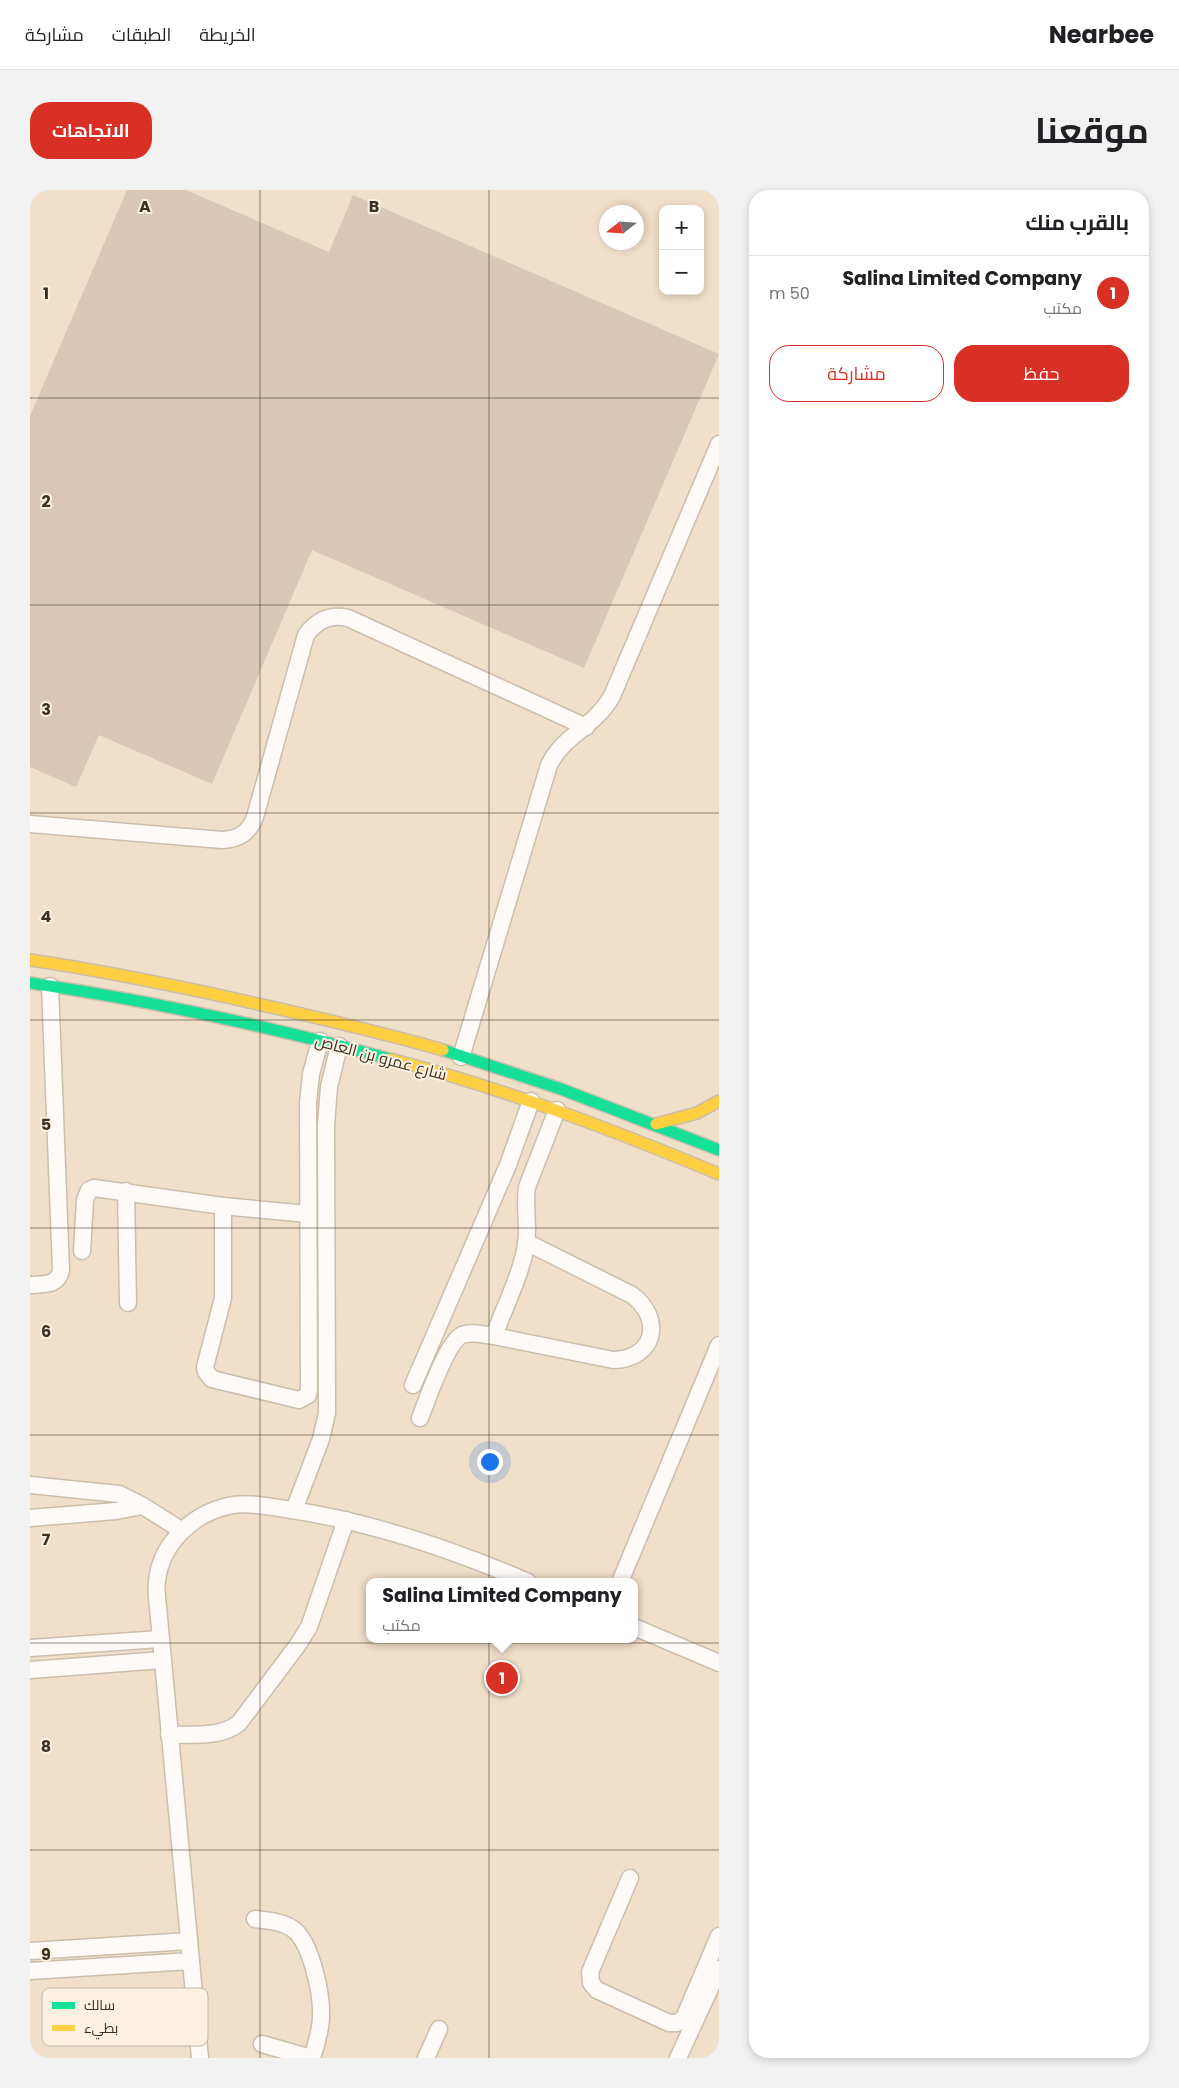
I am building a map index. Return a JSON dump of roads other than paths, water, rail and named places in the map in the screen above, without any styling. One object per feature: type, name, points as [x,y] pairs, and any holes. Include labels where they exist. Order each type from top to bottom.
[{"type":"main road","name":"شارع عمرو بن العاص","points":[[30,960],[131,977],[331,1020],[400,1038],[535,1080],[656,1124],[719,1150]]},
{"type":"main road","name":"شارع عمرو بن العاص","points":[[30,983],[122,998],[320,1041],[439,1072],[557,1110],[719,1174]]},
{"type":"main road","points":[[656,1124],[679,1119],[701,1111],[719,1101]]},
{"type":"lane","points":[[461,1057],[549,765],[560,747],[597,718],[612,696],[719,444]]},
{"type":"lane","points":[[30,824],[222,840],[239,837],[252,825],[255,817],[306,635],[312,627],[329,617],[348,618],[586,727]]},
{"type":"lane","points":[[30,1285],[51,1284],[60,1276],[61,1270],[50,986]]},
{"type":"lane","points":[[222,1206],[223,1298],[205,1367],[206,1372],[212,1379],[299,1400],[308,1395],[309,1390],[308,1103],[311,1074],[320,1041]]},
{"type":"lane","points":[[294,1510],[321,1439],[327,1413],[326,1125],[329,1087],[339,1046]]},
{"type":"lane","points":[[413,1385],[508,1165],[531,1101]]},
{"type":"lane","points":[[494,1336],[524,1255],[526,1242],[525,1198],[527,1187],[557,1110]]},
{"type":"lane","points":[[82,1251],[85,1200],[89,1190],[100,1187],[222,1206],[308,1214]]},
{"type":"lane","points":[[126,1192],[128,1303]]},
{"type":"lane","points":[[420,1418],[450,1346],[455,1340],[468,1333],[494,1336],[613,1360],[626,1360],[644,1349],[652,1333],[652,1322],[648,1312],[637,1298],[526,1242]]},
{"type":"lane","points":[[622,1578],[719,1345]]},
{"type":"lane","points":[[30,1485],[119,1494],[144,1506],[181,1530]]},
{"type":"lane","points":[[194,1988],[160,1639],[157,1580],[165,1553],[181,1530],[203,1514],[229,1505],[257,1505],[294,1510],[346,1520],[433,1544],[518,1578]]},
{"type":"lane","points":[[30,1518],[116,1511],[144,1506]]},
{"type":"lane","points":[[169,1736],[218,1733],[233,1728],[239,1723],[309,1627],[346,1520]]},
{"type":"lane","points":[[638,1629],[719,1663]]},
{"type":"lane","points":[[30,1648],[160,1639]]},
{"type":"lane","points":[[30,1670],[162,1660]]},
{"type":"lane","points":[[630,1878],[590,1972],[590,1983],[594,1987],[673,2024],[684,2018],[714,1969]]},
{"type":"lane","points":[[256,1919],[282,1923],[300,1935],[313,1969],[321,2015],[319,2033],[311,2058],[262,2044]]},
{"type":"lane","points":[[678,2058],[714,1969],[719,1936]]},
{"type":"lane","points":[[30,1951],[189,1941]]},
{"type":"lane","points":[[30,1971],[191,1961]]},
{"type":"lane","points":[[426,2058],[439,2029]]},
{"type":"place","name":"Salina Limited Company","points":[[502,1678]]}]
